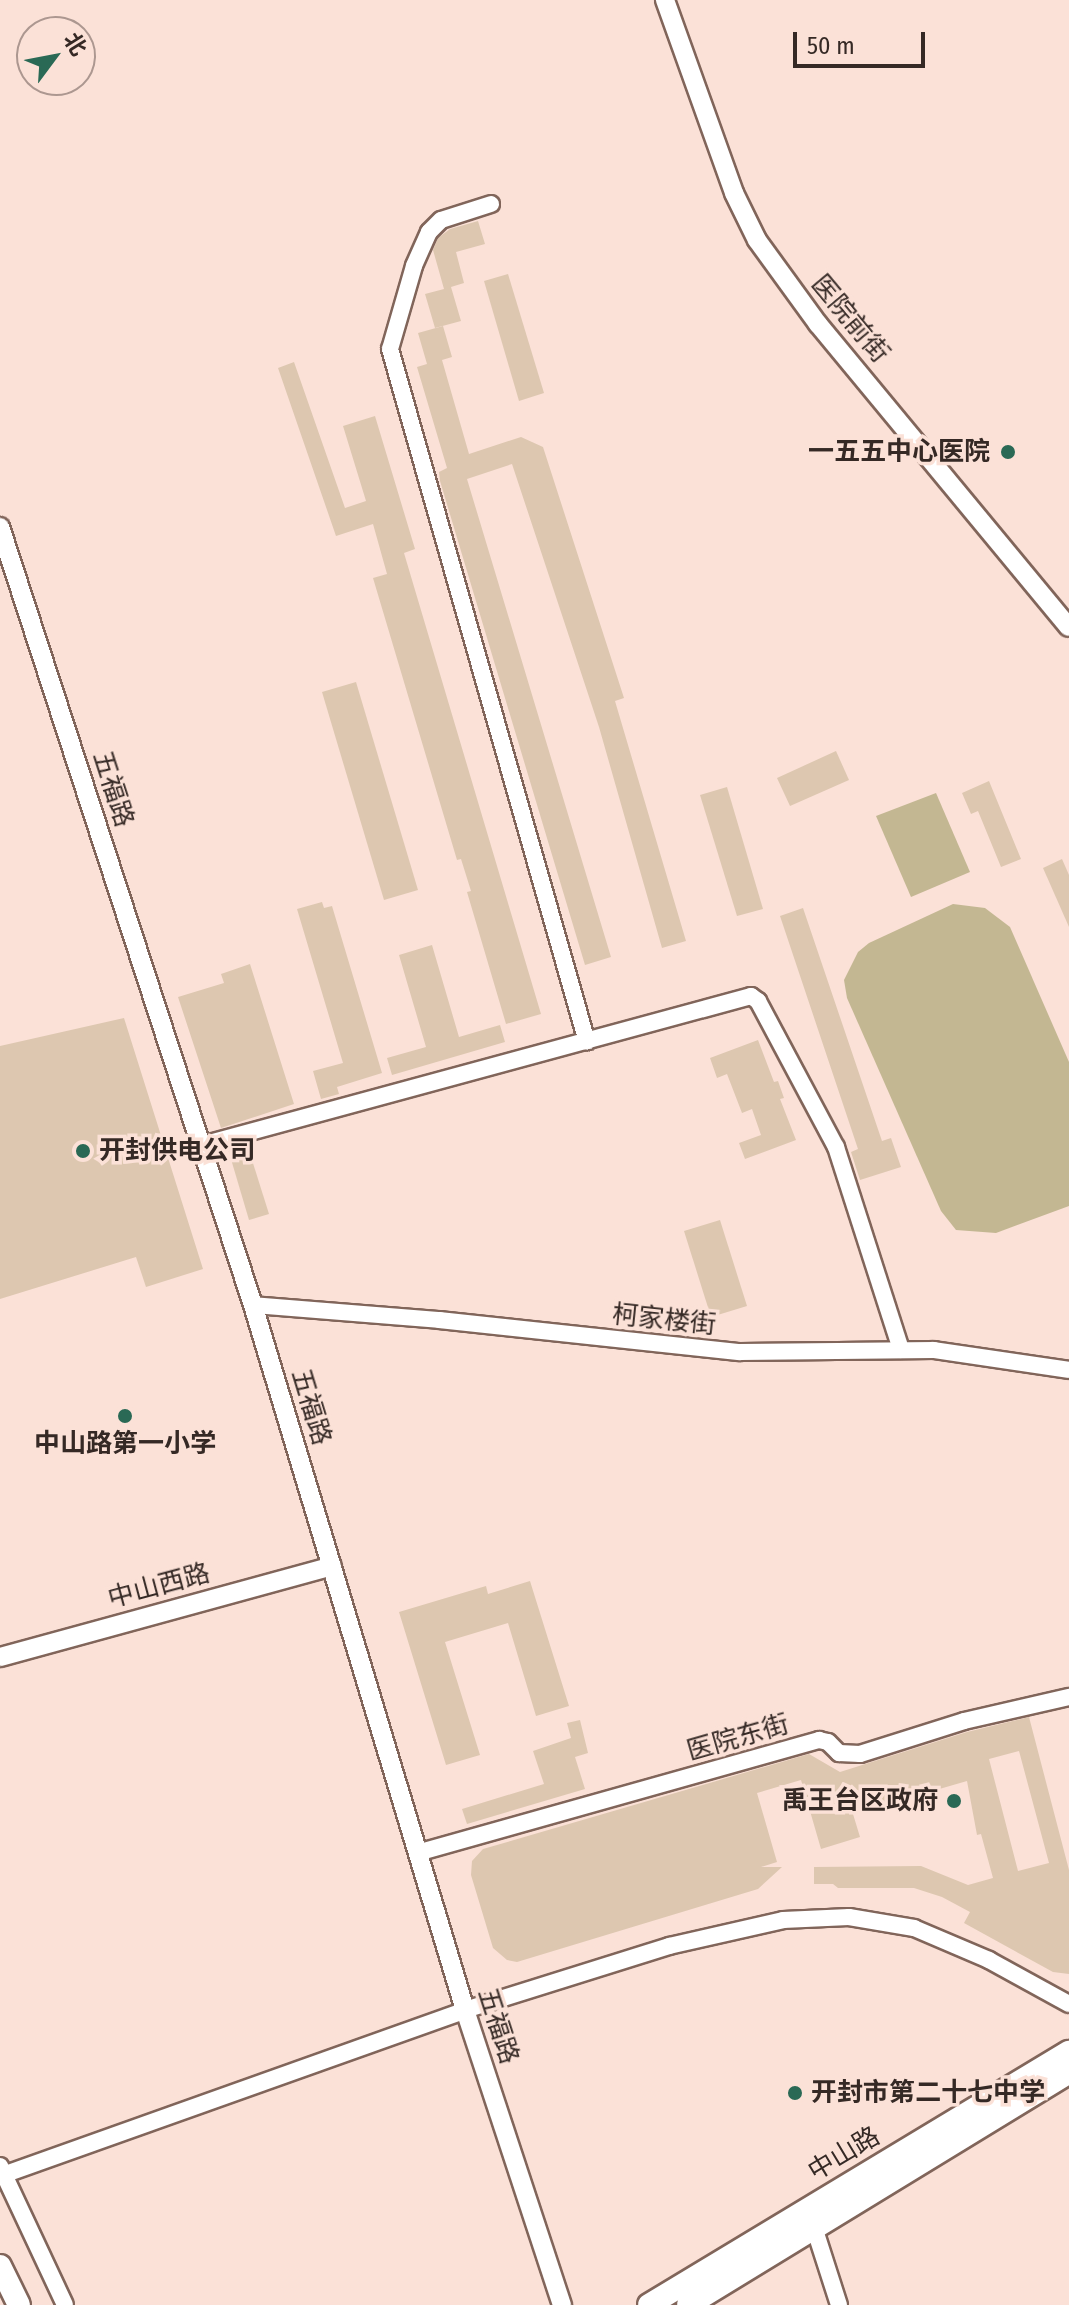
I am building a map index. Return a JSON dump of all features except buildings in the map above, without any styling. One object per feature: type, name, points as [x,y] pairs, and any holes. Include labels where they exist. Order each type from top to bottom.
[{"type":"main road","name":"中山路","points":[[649,2305],[1069,2052]]},
{"type":"main road","name":"中山路","points":[[688,2305],[1069,2072]]},
{"type":"main road","points":[[0,2266],[19,2305]]},
{"type":"main road","points":[[701,2305],[731,2277]]},
{"type":"street","name":"医院前街","points":[[665,0],[734,193],[757,240],[818,324],[1069,627]]},
{"type":"street","points":[[491,204],[441,220],[429,232],[414,266],[390,349],[587,1042]]},
{"type":"street","name":"五福路","points":[[0,527],[253,1305],[465,2010],[562,2305]]},
{"type":"street","points":[[202,1145],[751,996],[758,1001],[836,1147],[901,1350]]},
{"type":"street","name":"柯家楼街","points":[[253,1305],[439,1320],[740,1352],[901,1350],[979,1354],[1069,1370]]},
{"type":"street","name":"中山西路","points":[[0,1657],[332,1566]]},
{"type":"street","name":"医院东街","points":[[417,1853],[819,1740],[828,1742],[839,1753],[860,1754],[964,1721],[1069,1697]]},
{"type":"street","points":[[65,2305],[1,2172],[465,2010],[669,1946],[783,1920],[817,1917],[889,1922],[936,1936],[1069,2004]]},
{"type":"street","points":[[814,2227],[839,2305]]},
{"type":"shaded area","points":[[936,793],[970,872],[911,897],[876,816]]},
{"type":"shaded area","points":[[953,904],[985,908],[1010,927],[1069,1062],[1069,1206],[996,1233],[956,1230],[941,1211],[847,998],[844,980],[858,952],[869,943]]},
{"type":"place","name":"一五五中心医院","points":[[1008,452]]},
{"type":"place","name":"开封供电公司","points":[[83,1151]]},
{"type":"place","name":"中山路第一小学","points":[[125,1416]]},
{"type":"place","name":"禹王台区政府","points":[[954,1801]]},
{"type":"place","name":"开封市第二十七中学","points":[[795,2093]]}]
